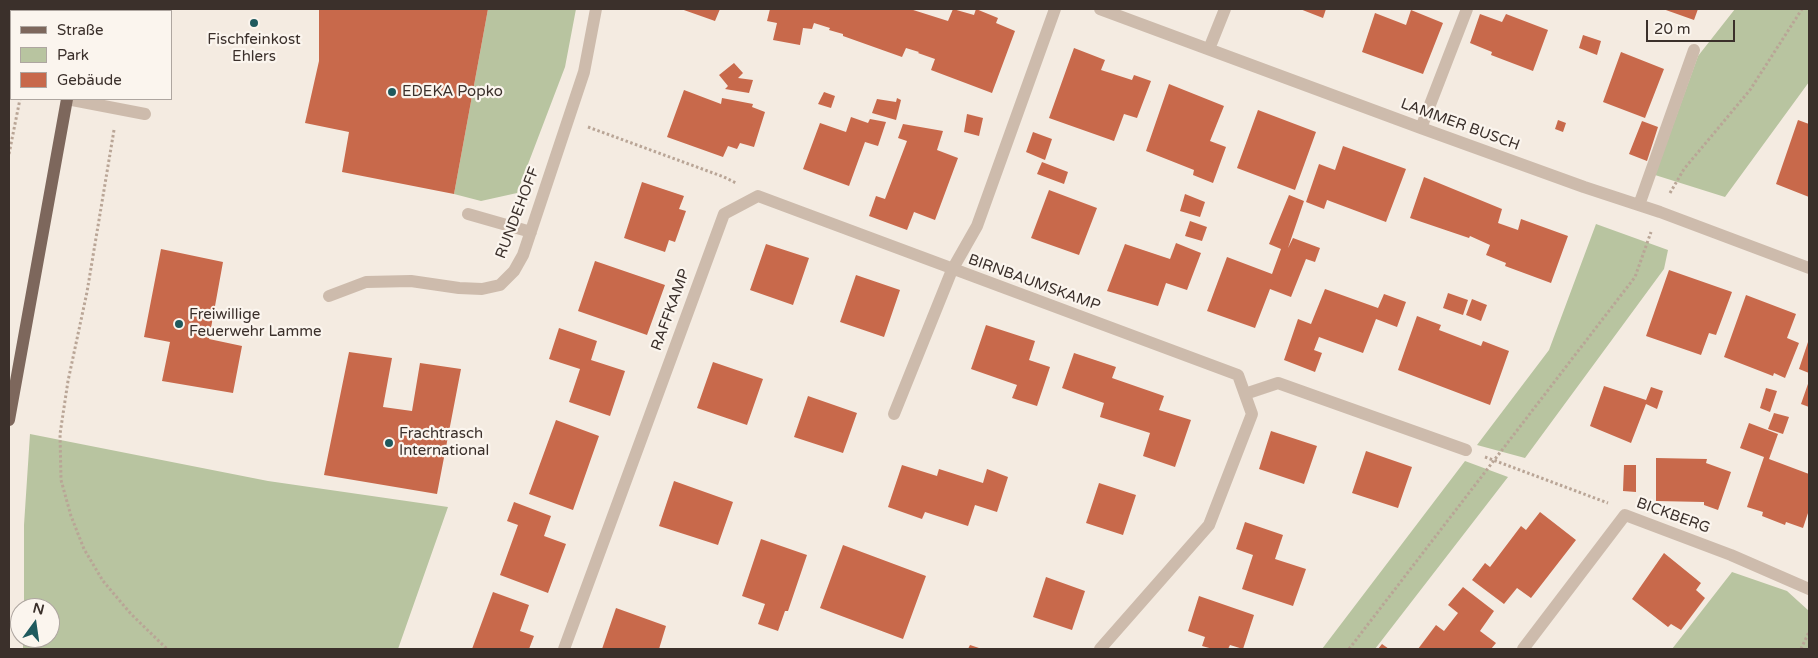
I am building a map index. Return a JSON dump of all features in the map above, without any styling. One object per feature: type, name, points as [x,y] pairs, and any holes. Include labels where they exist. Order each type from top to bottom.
[{"type":"main road","points":[[9,420],[67,100]]},
{"type":"street","name":"RUNDEHOFF","points":[[329,296],[366,282],[411,281],[459,288],[482,289],[500,285],[514,271],[523,255],[569,120],[584,72],[596,9]]},
{"type":"street","name":"BIRNBAUMSKAMP","points":[[1055,9],[977,226],[952,270],[1238,376],[1252,414],[1209,525],[1100,649]]},
{"type":"street","name":"LAMMER BUSCH","points":[[1100,9],[1421,128],[1584,187],[1660,212],[1809,268]]},
{"type":"street","points":[[1209,49],[1225,9]]},
{"type":"street","points":[[1421,128],[1467,9]]},
{"type":"street","points":[[1638,205],[1694,50]]},
{"type":"street","points":[[72,100],[144,114]]},
{"type":"street","points":[[758,196],[952,270],[894,414]]},
{"type":"street","name":"RAFFKAMP","points":[[564,649],[724,214],[758,196]]},
{"type":"street","points":[[468,214],[531,232]]},
{"type":"street","points":[[1245,394],[1278,383],[1466,450]]},
{"type":"street","name":"BICKBERG","points":[[1523,649],[1625,515],[1731,555],[1809,589]]},
{"type":"path","points":[[1349,649],[1635,277],[1660,212],[1684,169],[1750,90],[1802,9]]},
{"type":"path","points":[[9,154],[20,100]]},
{"type":"path","points":[[118,110],[87,292],[68,381],[61,426],[61,480],[71,516],[84,549],[102,580],[131,614],[168,649]]},
{"type":"path","points":[[569,120],[724,176],[758,196]]},
{"type":"path","points":[[1466,450],[1612,505]]},
{"type":"path","points":[[1801,649],[1809,632]]},
{"type":"green space","points":[[488,9],[576,9],[565,67],[517,193],[481,201],[454,194]]},
{"type":"green space","points":[[1735,9],[1809,9],[1809,82],[1725,197],[1655,175],[1698,56]]},
{"type":"green space","points":[[1596,224],[1668,250],[1664,269],[1525,458],[1477,445],[1549,350]]},
{"type":"green space","points":[[30,434],[268,481],[448,507],[398,649],[23,649],[60,648],[60,598],[24,598],[24,525]]},
{"type":"green space","points":[[1465,461],[1508,477],[1375,649],[1322,649]]},
{"type":"green space","points":[[1732,572],[1787,591],[1809,611],[1809,649],[1672,649]]},
{"type":"building","name":"EDEKA Popko","points":[[319,9],[488,9],[454,194],[342,172],[349,132],[305,123],[319,61]]},
{"type":"building","points":[[681,9],[720,9],[715,21]]},
{"type":"building","points":[[770,9],[910,9],[948,21],[953,9],[974,15],[976,9],[998,18],[996,23],[1015,31],[992,93],[931,70],[935,59],[919,52],[906,48],[902,57],[843,36],[843,34],[829,30],[830,28],[814,23],[812,29],[803,28],[800,45],[773,40],[777,23],[767,21]]},
{"type":"building","points":[[1300,9],[1326,9],[1323,18]]},
{"type":"building","points":[[1663,9],[1698,9],[1694,20]]},
{"type":"building","points":[[1411,10],[1443,23],[1423,74],[1362,52],[1375,13],[1406,25]]},
{"type":"building","points":[[1480,14],[1502,22],[1506,14],[1548,30],[1533,71],[1491,55],[1492,52],[1470,43]]},
{"type":"building","points":[[1583,35],[1601,41],[1597,55],[1579,48]]},
{"type":"building","points":[[1074,48],[1105,60],[1101,70],[1132,80],[1134,75],[1151,81],[1137,118],[1124,114],[1114,141],[1049,118]]},
{"type":"building","points":[[1621,52],[1664,69],[1645,118],[1603,102]]},
{"type":"building","points":[[734,63],[743,73],[738,78],[753,80],[749,93],[725,89],[728,86],[719,75]]},
{"type":"building","points":[[1169,84],[1224,106],[1210,141],[1226,147],[1213,183],[1193,175],[1194,170],[1146,151]]},
{"type":"building","points":[[684,90],[721,104],[722,98],[753,104],[752,107],[765,112],[754,147],[740,143],[737,149],[728,146],[723,157],[667,137]]},
{"type":"building","points":[[824,92],[835,96],[831,108],[818,104]]},
{"type":"building","points":[[897,98],[901,100],[896,120],[872,113],[877,99],[896,102]]},
{"type":"building","points":[[1258,110],[1316,132],[1295,190],[1237,168]]},
{"type":"building","points":[[967,114],[983,118],[979,136],[964,132]]},
{"type":"building","points":[[851,117],[868,123],[870,119],[886,122],[878,146],[865,142],[849,186],[803,169],[820,123],[846,132]]},
{"type":"building","points":[[1558,120],[1566,123],[1563,132],[1555,129]]},
{"type":"building","points":[[1798,120],[1809,124],[1809,197],[1776,184]]},
{"type":"building","points":[[1642,121],[1658,127],[1647,161],[1629,154]]},
{"type":"building","points":[[903,124],[943,131],[937,150],[958,158],[935,220],[914,212],[907,230],[869,216],[876,196],[885,199],[907,141],[898,138]]},
{"type":"building","points":[[1033,132],[1052,139],[1045,160],[1026,152]]},
{"type":"building","points":[[1343,146],[1406,169],[1386,222],[1327,200],[1324,209],[1306,202],[1319,164],[1335,170]]},
{"type":"building","points":[[1042,162],[1068,172],[1064,184],[1037,174]]},
{"type":"building","points":[[1424,177],[1502,209],[1498,223],[1518,230],[1521,219],[1568,236],[1551,283],[1505,266],[1506,263],[1486,255],[1490,245],[1470,236],[1469,238],[1410,218]]},
{"type":"building","points":[[642,182],[684,196],[679,209],[686,211],[675,242],[669,240],[665,252],[624,238]]},
{"type":"building","points":[[1049,190],[1097,208],[1079,255],[1031,238]]},
{"type":"building","points":[[1185,194],[1205,202],[1200,217],[1180,211]]},
{"type":"building","points":[[1289,195],[1304,201],[1288,248],[1293,238],[1320,248],[1315,262],[1306,259],[1291,297],[1270,289],[1255,328],[1207,311],[1227,257],[1272,274],[1281,249],[1269,244]]},
{"type":"building","points":[[1190,221],[1207,227],[1202,241],[1185,236]]},
{"type":"building","points":[[1176,243],[1201,253],[1187,290],[1166,283],[1158,306],[1107,291],[1125,244],[1170,259]]},
{"type":"building","points":[[766,244],[809,258],[793,305],[750,290]]},
{"type":"building","name":"Freiwillige Feuerwehr Lamme","points":[[161,249],[223,262],[209,339],[242,346],[233,393],[162,381],[170,342],[144,337]]},
{"type":"building","points":[[595,261],[665,285],[647,335],[578,311]]},
{"type":"building","points":[[1669,270],[1732,292],[1716,335],[1709,333],[1701,355],[1646,336]]},
{"type":"building","points":[[856,275],[900,290],[884,337],[840,322]]},
{"type":"building","points":[[1325,289],[1378,308],[1384,294],[1406,302],[1397,327],[1376,319],[1363,353],[1319,337],[1314,350],[1322,353],[1315,372],[1284,360],[1298,319],[1311,324]]},
{"type":"building","points":[[1448,293],[1468,300],[1463,315],[1443,308]]},
{"type":"building","points":[[1746,295],[1796,314],[1787,338],[1799,343],[1785,378],[1774,373],[1773,376],[1724,357]]},
{"type":"building","points":[[1472,299],[1487,305],[1481,321],[1466,315]]},
{"type":"building","points":[[1417,316],[1441,325],[1439,330],[1481,346],[1483,341],[1509,351],[1490,405],[1398,370]]},
{"type":"building","points":[[986,325],[1035,341],[1029,360],[1050,367],[1037,406],[1012,398],[1017,385],[971,369]]},
{"type":"building","points":[[559,328],[597,341],[591,360],[625,371],[610,416],[569,402],[580,369],[549,359]]},
{"type":"building","points":[[1809,339],[1809,373],[1799,369]]},
{"type":"building","name":"Frachtrasch International","points":[[349,352],[392,358],[383,407],[412,411],[420,363],[461,369],[437,494],[324,475]]},
{"type":"building","points":[[1074,353],[1116,367],[1112,378],[1164,396],[1159,410],[1191,420],[1175,467],[1143,456],[1150,433],[1100,417],[1104,403],[1062,388]]},
{"type":"building","points":[[713,362],[763,379],[747,425],[697,408]]},
{"type":"building","points":[[1809,381],[1809,407],[1801,404]]},
{"type":"building","points":[[1604,386],[1646,400],[1651,387],[1663,391],[1657,409],[1646,404],[1631,443],[1590,426]]},
{"type":"building","points":[[1766,388],[1777,391],[1770,412],[1760,408]]},
{"type":"building","points":[[808,396],[857,413],[843,453],[794,437]]},
{"type":"building","points":[[1774,413],[1789,417],[1783,434],[1768,429]]},
{"type":"building","points":[[556,420],[599,436],[573,510],[529,494]]},
{"type":"building","points":[[1749,423],[1778,434],[1769,459],[1809,474],[1809,510],[1803,528],[1786,522],[1785,525],[1762,516],[1763,512],[1747,507],[1764,457],[1740,448]]},
{"type":"building","points":[[1271,431],[1317,446],[1304,484],[1259,469]]},
{"type":"building","points":[[1366,451],[1412,467],[1398,508],[1352,493]]},
{"type":"building","points":[[1656,458],[1707,459],[1706,463],[1731,472],[1718,510],[1704,505],[1704,502],[1656,501]]},
{"type":"building","points":[[902,465],[937,476],[939,469],[983,483],[987,469],[1008,477],[997,512],[975,505],[968,526],[925,512],[922,519],[888,507]]},
{"type":"building","points":[[1624,465],[1636,465],[1636,492],[1623,491]]},
{"type":"building","points":[[674,481],[733,502],[718,545],[659,526]]},
{"type":"building","points":[[1099,483],[1136,495],[1123,535],[1086,523]]},
{"type":"building","points":[[514,502],[551,516],[544,536],[566,544],[548,593],[500,575],[518,525],[507,521]]},
{"type":"building","points":[[1540,512],[1576,540],[1531,598],[1517,588],[1504,604],[1472,580],[1485,563],[1490,567],[1521,526],[1526,530]]},
{"type":"building","points":[[1245,522],[1283,535],[1275,559],[1306,569],[1293,606],[1242,589],[1253,555],[1236,549]]},
{"type":"building","points":[[761,539],[807,555],[788,611],[785,611],[778,631],[758,624],[765,604],[742,596]]},
{"type":"building","points":[[843,545],[926,576],[903,639],[820,608]]},
{"type":"building","points":[[1664,553],[1701,583],[1696,590],[1705,598],[1681,630],[1671,624],[1668,627],[1632,599]]},
{"type":"building","points":[[1046,577],[1085,591],[1072,630],[1033,617]]},
{"type":"building","points":[[1463,587],[1494,611],[1480,631],[1496,643],[1491,649],[1418,649],[1436,625],[1444,631],[1458,613],[1448,605]]},
{"type":"building","points":[[493,592],[529,605],[520,631],[534,636],[529,649],[472,649]]},
{"type":"building","points":[[1199,596],[1254,615],[1243,649],[1230,645],[1228,649],[1213,649],[1202,646],[1205,637],[1188,631]]},
{"type":"building","points":[[616,608],[666,626],[659,649],[602,649]]},
{"type":"building","points":[[1382,644],[1389,649],[1378,649]]},
{"type":"building","points":[[970,645],[982,649],[968,649]]},
{"type":"place","name":"Fischfeinkost Ehlers","points":[[254,23]]},
{"type":"place","name":"EDEKA Popko","points":[[392,92]]},
{"type":"place","name":"Freiwillige Feuerwehr Lamme","points":[[179,324]]},
{"type":"place","name":"Frachtrasch International","points":[[389,443]]}]
